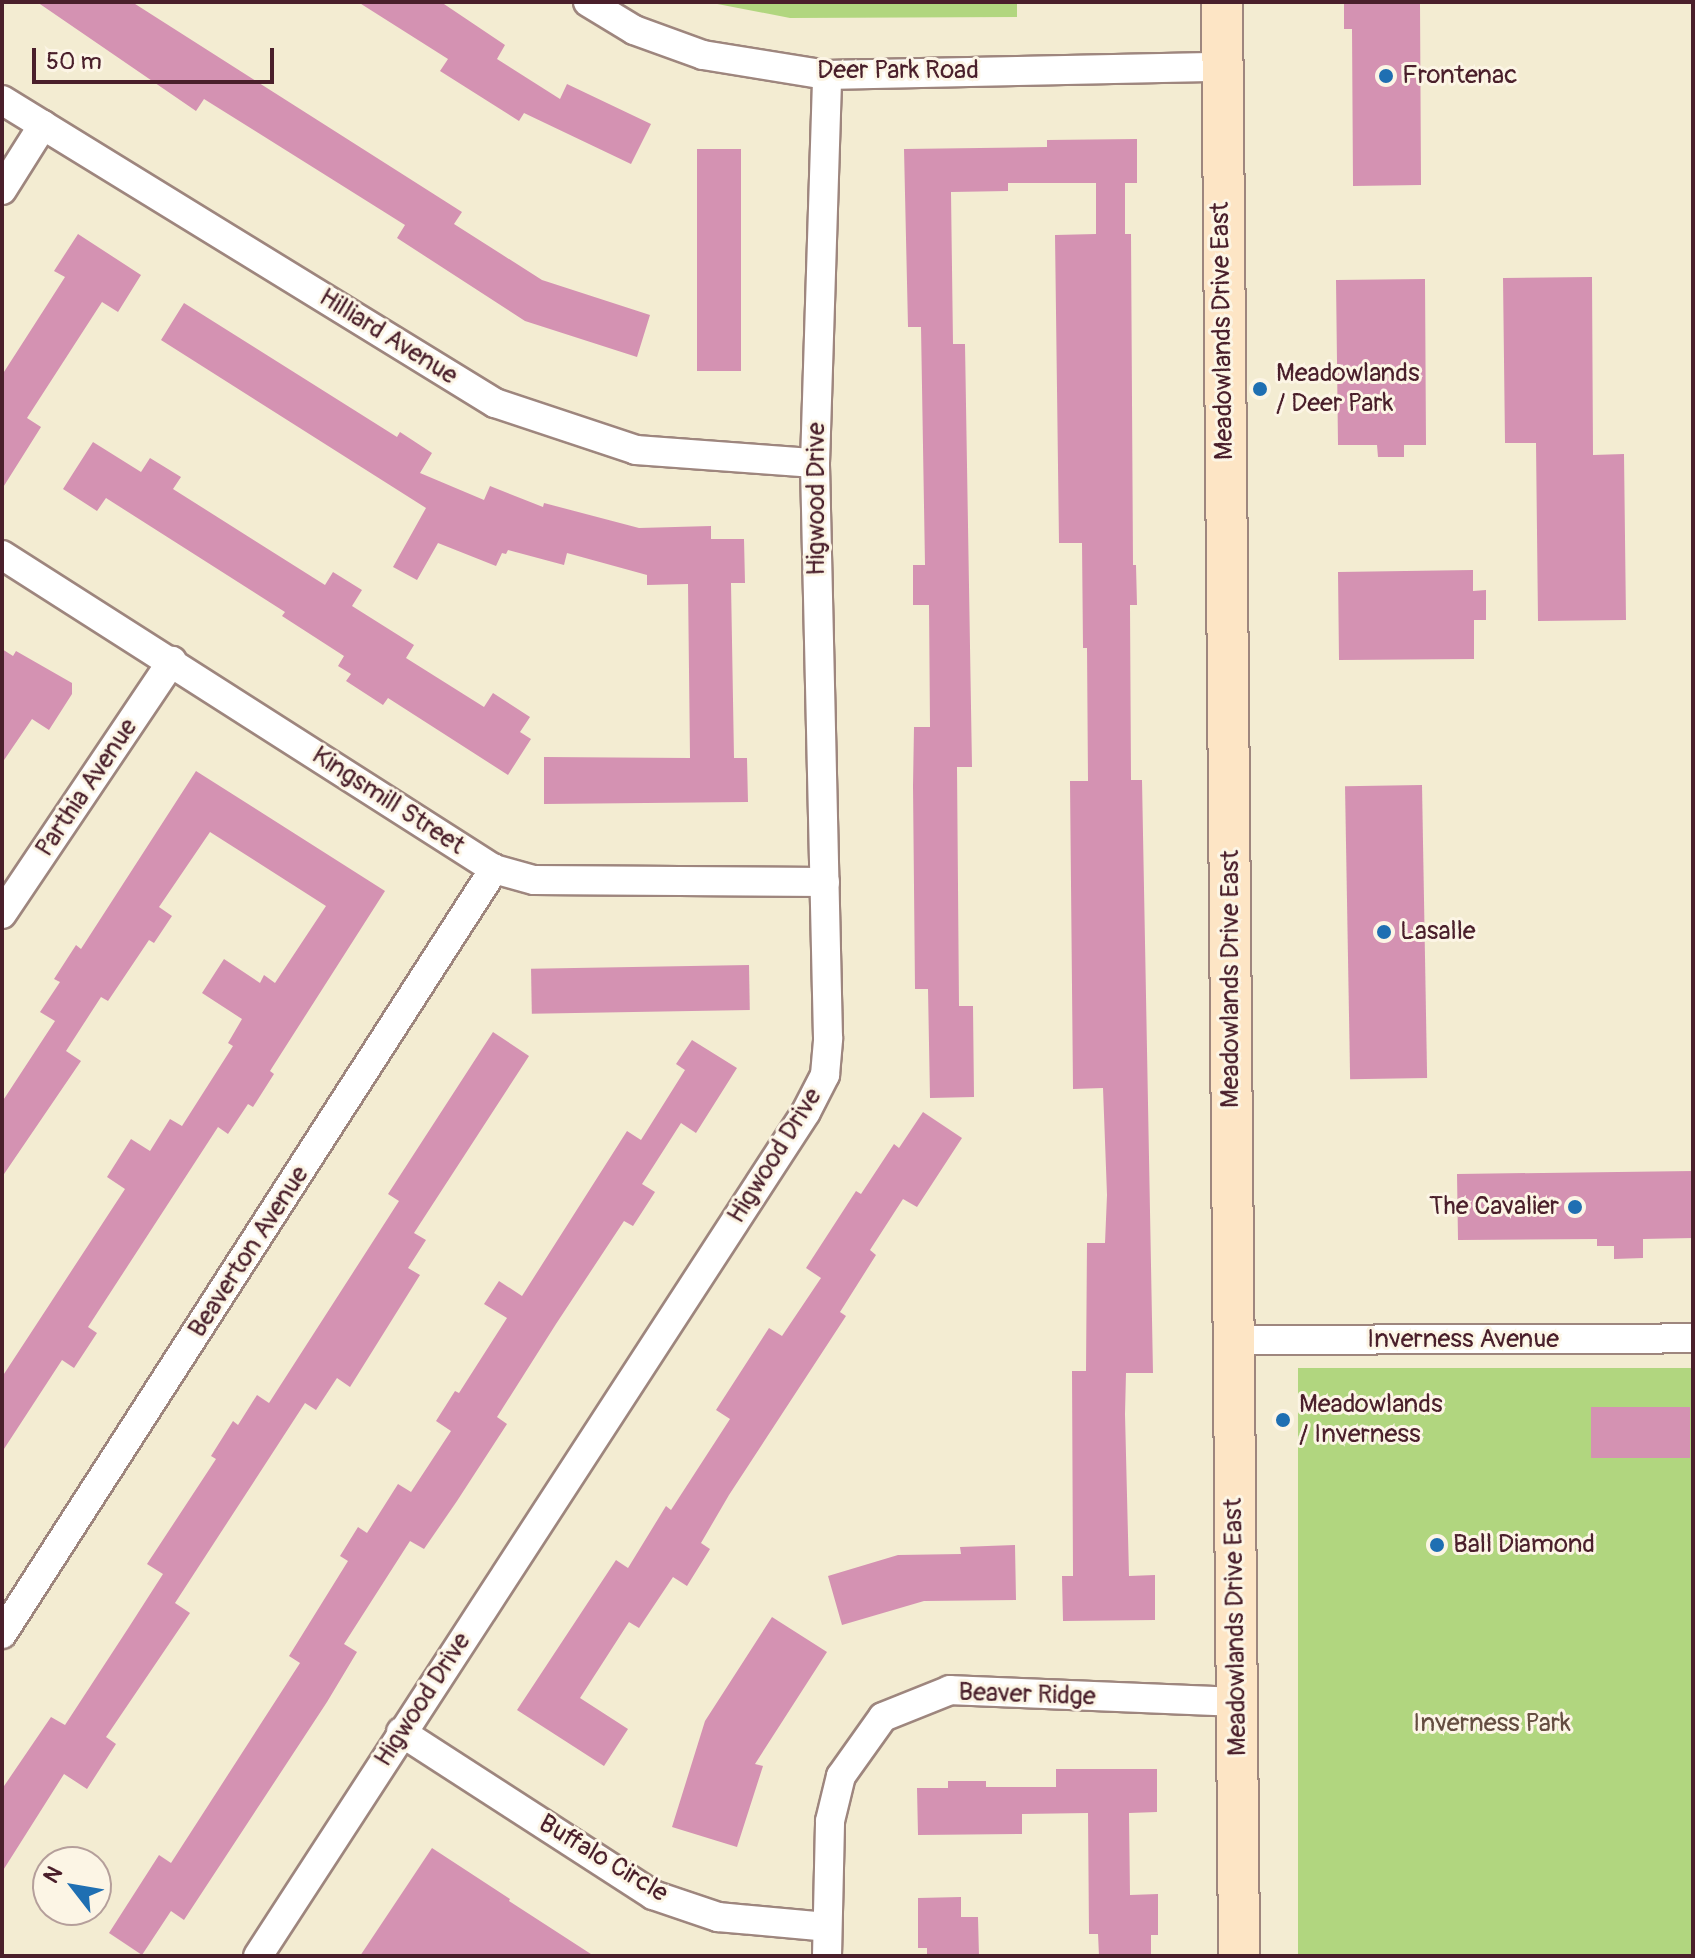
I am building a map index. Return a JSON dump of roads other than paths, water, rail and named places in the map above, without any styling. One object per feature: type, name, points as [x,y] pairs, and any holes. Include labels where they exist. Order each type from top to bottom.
[{"type":"main road","name":"Meadowlands Drive East","points":[[1222,2],[1220,67],[1239,1956]]},
{"type":"street","name":"Deer Park Road","points":[[588,2],[634,30],[703,55],[827,75],[1220,67]]},
{"type":"street","name":"Higwood Drive","points":[[258,1956],[806,1112],[825,1075],[828,1038],[815,463],[827,75]]},
{"type":"street","name":"Hilliard Avenue","points":[[2,100],[495,403],[636,450],[815,463]]},
{"type":"street","points":[[2,190],[43,125]]},
{"type":"street","name":"Kingsmill Street","points":[[2,555],[494,869],[534,880],[825,882]]},
{"type":"street","name":"Parthia Avenue","points":[[2,914],[172,661]]},
{"type":"street","name":"Beaverton Avenue","points":[[2,1634],[494,869]]},
{"type":"street","name":"Inverness Avenue","points":[[1233,1340],[1693,1338]]},
{"type":"street","name":"Beaver Ridge","points":[[827,1956],[830,1821],[841,1776],[883,1717],[950,1690],[1237,1702]]},
{"type":"street","name":"Buffalo Circle","points":[[401,1732],[653,1895],[718,1917],[827,1927]]},
{"type":"place","name":"Frontenac","points":[[1386,76]]},
{"type":"place","name":"Meadowlands / Deer Park","points":[[1260,389]]},
{"type":"place","name":"Lasalle","points":[[1384,932]]},
{"type":"place","name":"The Cavalier","points":[[1575,1207]]},
{"type":"place","name":"Meadowlands / Inverness","points":[[1283,1420]]},
{"type":"place","name":"Ball Diamond","points":[[1437,1545]]},
{"type":"park label","name":"Inverness Park","points":[[1492,1724]]}]
